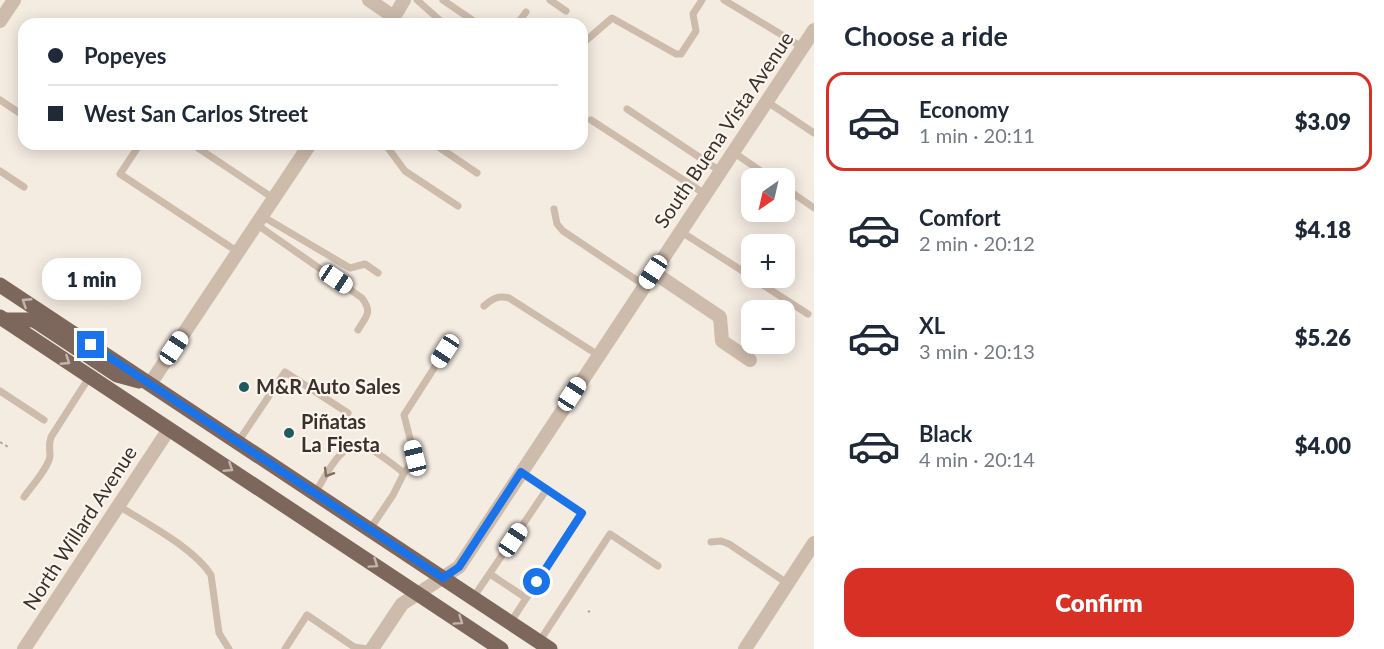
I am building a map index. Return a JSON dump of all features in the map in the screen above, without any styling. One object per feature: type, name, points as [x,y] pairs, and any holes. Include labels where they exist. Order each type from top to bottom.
[{"type":"main road","points":[[0,285],[544,645]]},
{"type":"main road","points":[[2,321],[34,320],[117,375],[150,384]]},
{"type":"main road","points":[[2,321],[90,376],[501,649]]},
{"type":"street","points":[[0,21],[14,0]]},
{"type":"street","points":[[369,0],[390,18]]},
{"type":"street","points":[[393,18],[404,0]]},
{"type":"street","name":"South Buena Vista Avenue","points":[[370,649],[402,604],[459,567],[814,30]]},
{"type":"street","points":[[150,384],[306,150]]},
{"type":"street","points":[[653,272],[720,317],[722,341],[750,360]]},
{"type":"street","name":"North Willard Avenue","points":[[24,649],[169,429]]},
{"type":"street","points":[[744,649],[814,543]]},
{"type":"lane","points":[[417,0],[437,18]]},
{"type":"lane","points":[[443,0],[469,18]]},
{"type":"lane","points":[[550,0],[566,10]]},
{"type":"lane","points":[[588,39],[612,18],[676,54],[681,54],[696,31],[693,14],[702,0]]},
{"type":"lane","points":[[724,0],[802,47]]},
{"type":"lane","points":[[522,18],[526,12]]},
{"type":"lane","points":[[0,100],[18,112]]},
{"type":"lane","points":[[766,101],[814,133]]},
{"type":"lane","points":[[627,109],[720,171]]},
{"type":"lane","points":[[591,120],[705,194]]},
{"type":"lane","points":[[136,150],[120,174],[238,252]]},
{"type":"lane","points":[[201,150],[273,198]]},
{"type":"lane","points":[[390,150],[405,171],[458,206]]},
{"type":"lane","points":[[443,150],[477,173]]},
{"type":"lane","points":[[733,152],[756,168]]},
{"type":"lane","points":[[0,171],[24,187]]},
{"type":"lane","points":[[795,195],[814,208]]},
{"type":"lane","points":[[554,209],[557,224],[563,231],[644,285]]},
{"type":"lane","points":[[259,220],[350,268],[365,264],[378,273]]},
{"type":"lane","points":[[259,220],[362,298],[369,312],[358,330]]},
{"type":"lane","points":[[680,231],[741,270]]},
{"type":"lane","points":[[769,288],[808,314]]},
{"type":"lane","points":[[484,306],[494,298],[502,296],[509,298],[598,355]]},
{"type":"lane","points":[[370,529],[415,458],[404,415],[445,351]]},
{"type":"lane","points":[[238,442],[285,372],[348,413]]},
{"type":"lane","points":[[24,497],[47,464],[51,437],[90,376]]},
{"type":"lane","points":[[0,391],[44,420]]},
{"type":"lane","points":[[315,493],[336,459],[345,449],[352,446],[363,446],[405,473]]},
{"type":"lane","points":[[510,622],[582,513],[521,472]]},
{"type":"lane","points":[[473,598],[546,489]]},
{"type":"lane","points":[[119,506],[188,552],[206,568],[211,576],[219,633],[230,649]]},
{"type":"lane","points":[[544,645],[610,534],[658,566]]},
{"type":"lane","points":[[711,542],[721,540],[729,544],[787,583]]},
{"type":"lane","points":[[490,574],[526,598]]},
{"type":"lane","points":[[285,649],[307,615],[354,646],[370,649]]},
{"type":"path","points":[[0,442],[10,448]]},
{"type":"place","name":"M&R Auto Sales","points":[[244,387]]},
{"type":"place","name":"Piñatas La Fiesta","points":[[289,433]]},
{"type":"route","points":[[91,345],[443,578],[459,567],[521,472],[582,513],[537,582]]}]
